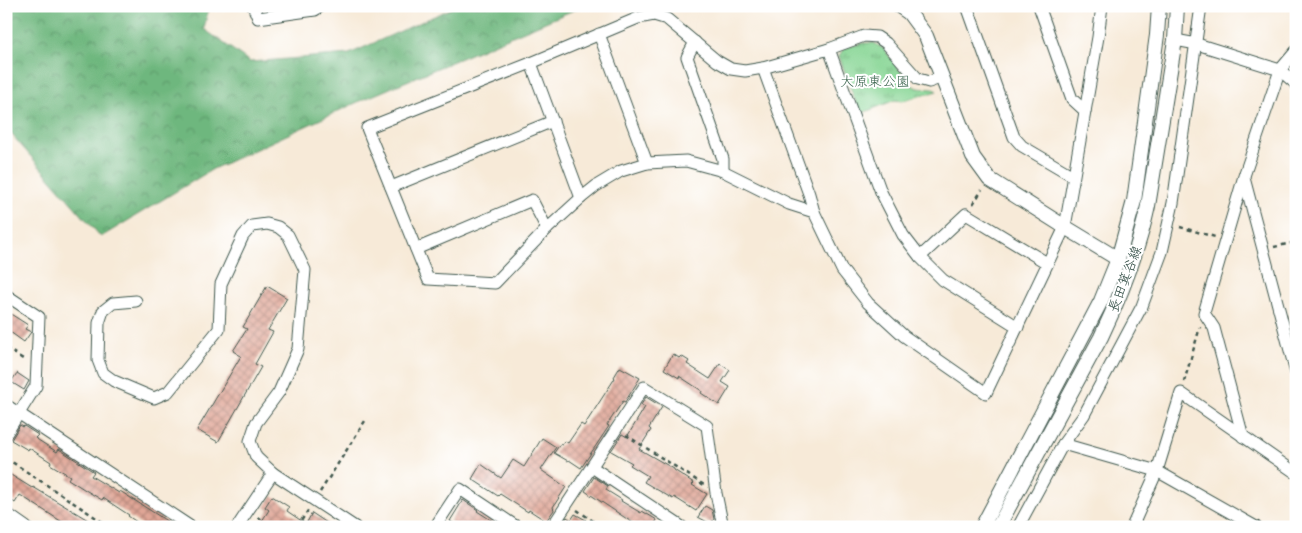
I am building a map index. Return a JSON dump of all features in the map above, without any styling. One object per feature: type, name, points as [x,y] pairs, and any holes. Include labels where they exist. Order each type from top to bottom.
[{"type":"street","points":[[253,6],[258,18],[315,10],[321,6]]},
{"type":"street","points":[[899,6],[909,13],[926,36],[973,157],[989,179],[1118,259]]},
{"type":"street","points":[[967,6],[1014,136],[1022,146],[1073,176]]},
{"type":"street","points":[[1039,6],[1072,99],[1085,111]]},
{"type":"street","points":[[763,68],[814,212],[842,270],[868,303],[904,336],[986,393],[1064,227],[1102,6]]},
{"type":"street","name":"長田箕谷線","points":[[982,527],[1101,301],[1118,259],[1134,201],[1157,35],[1159,6]]},
{"type":"street","name":"長田箕谷線","points":[[998,527],[1101,337],[1134,261],[1144,228],[1148,206],[1175,40],[1177,6]]},
{"type":"street","points":[[1018,527],[1063,444],[1084,415],[1142,306],[1162,252],[1174,194],[1202,6]]},
{"type":"street","points":[[814,212],[789,204],[723,170],[686,161],[647,163],[621,171],[596,186],[547,229],[495,283],[428,279],[367,128],[638,18],[654,15],[667,20],[718,61],[731,69],[746,71],[763,68],[829,49],[864,36],[876,37],[886,43],[918,80],[929,82],[943,78]]},
{"type":"street","points":[[599,34],[647,163]]},
{"type":"street","points":[[1175,40],[1197,44],[1280,70],[1296,84]]},
{"type":"street","points":[[695,42],[686,57],[723,159],[723,170]]},
{"type":"street","points":[[829,49],[881,192],[903,235],[920,257],[943,280],[1018,327]]},
{"type":"street","points":[[1243,437],[1214,328],[1204,313],[1244,176],[1280,70],[1296,51]]},
{"type":"street","points":[[531,63],[581,198]]},
{"type":"street","points":[[391,187],[553,122]]},
{"type":"street","points":[[1244,176],[1296,373]]},
{"type":"street","points":[[416,249],[532,200],[547,229]]},
{"type":"street","points":[[920,257],[966,214],[1048,263]]},
{"type":"street","points":[[136,301],[112,303],[103,311],[99,323],[98,360],[103,373],[114,381],[154,398],[168,392],[219,329],[220,284],[242,236],[252,226],[267,224],[278,227],[288,235],[305,270],[298,349],[279,392],[256,423],[250,441],[256,457],[273,473],[354,527]]},
{"type":"street","points":[[6,295],[39,317],[36,386],[6,434]]},
{"type":"street","points":[[552,527],[644,387],[707,426],[716,493],[723,527]]},
{"type":"street","points":[[1132,527],[1157,471],[1181,393],[1296,473]]},
{"type":"street","points":[[6,405],[191,527]]},
{"type":"street","points":[[1063,444],[1157,471],[1256,527]]},
{"type":"street","points":[[592,467],[682,527]]},
{"type":"street","points":[[237,527],[273,473]]},
{"type":"street","points":[[436,525],[460,489],[516,527]]},
{"type":"street","points":[[6,513],[26,527]]},
{"type":"path","points":[[966,214],[989,179]]},
{"type":"path","points":[[1168,224],[1226,240]]},
{"type":"path","points":[[1263,250],[1296,242]]},
{"type":"path","points":[[1181,393],[1204,313]]},
{"type":"path","points":[[6,348],[37,369]]},
{"type":"path","points":[[297,527],[365,421]]},
{"type":"path","points":[[617,429],[716,493]]},
{"type":"path","points":[[6,458],[110,527]]},
{"type":"path","points":[[568,504],[602,527]]},
{"type":"path","points":[[248,511],[272,527]]},
{"type":"path","points":[[395,527],[397,524],[436,525]]},
{"type":"green space","points":[[6,6],[209,6],[204,29],[250,62],[349,54],[457,6],[583,6],[360,101],[213,169],[101,237],[6,128]]},
{"type":"green space","name":"大原東公園","points":[[863,43],[874,43],[884,49],[910,84],[917,88],[937,91],[902,101],[895,100],[860,114],[839,56],[844,48]]},
{"type":"building","points":[[267,286],[287,298],[268,330],[273,332],[255,364],[261,367],[218,442],[197,430],[241,356],[233,351],[247,329],[243,327]]},
{"type":"building","points":[[6,311],[28,325],[25,329],[31,332],[24,342],[6,329]]},
{"type":"building","points":[[673,354],[689,361],[687,364],[710,379],[720,364],[730,370],[722,382],[730,387],[719,405],[701,393],[702,391],[664,369]]},
{"type":"building","points":[[620,367],[640,378],[625,402],[623,401],[607,425],[609,426],[581,468],[554,453],[560,444],[562,445],[565,441],[568,443],[581,424],[584,426]]},
{"type":"building","points":[[17,373],[29,381],[24,390],[11,382]]},
{"type":"building","points":[[646,397],[662,407],[639,449],[674,469],[694,483],[692,485],[707,494],[696,511],[674,497],[673,499],[644,482],[648,476],[630,465],[632,463],[611,451],[622,434],[627,437],[645,407],[641,405]]},
{"type":"building","points":[[20,425],[38,435],[35,438],[57,452],[59,449],[94,472],[91,476],[119,493],[120,491],[176,527],[144,527],[103,498],[102,500],[68,479],[70,476],[50,464],[51,462],[29,448],[28,450],[11,440]]},
{"type":"building","points":[[542,438],[556,447],[541,470],[566,487],[546,521],[500,494],[498,496],[472,479],[481,464],[501,478],[513,460],[524,467]]},
{"type":"building","points":[[6,472],[88,520],[84,527],[70,527],[20,495],[15,503],[6,497]]},
{"type":"building","points":[[594,477],[608,486],[606,490],[621,501],[657,520],[653,527],[639,527],[585,491]]},
{"type":"building","points":[[272,496],[289,507],[287,511],[306,524],[312,513],[333,527],[258,527],[269,510],[265,507]]},
{"type":"building","points":[[463,500],[502,527],[459,527],[450,521]]},
{"type":"building","points":[[705,506],[712,510],[714,519],[711,524],[698,517]]},
{"type":"building","points":[[575,514],[586,520],[583,527],[564,527],[562,525],[567,517],[571,520]]}]
